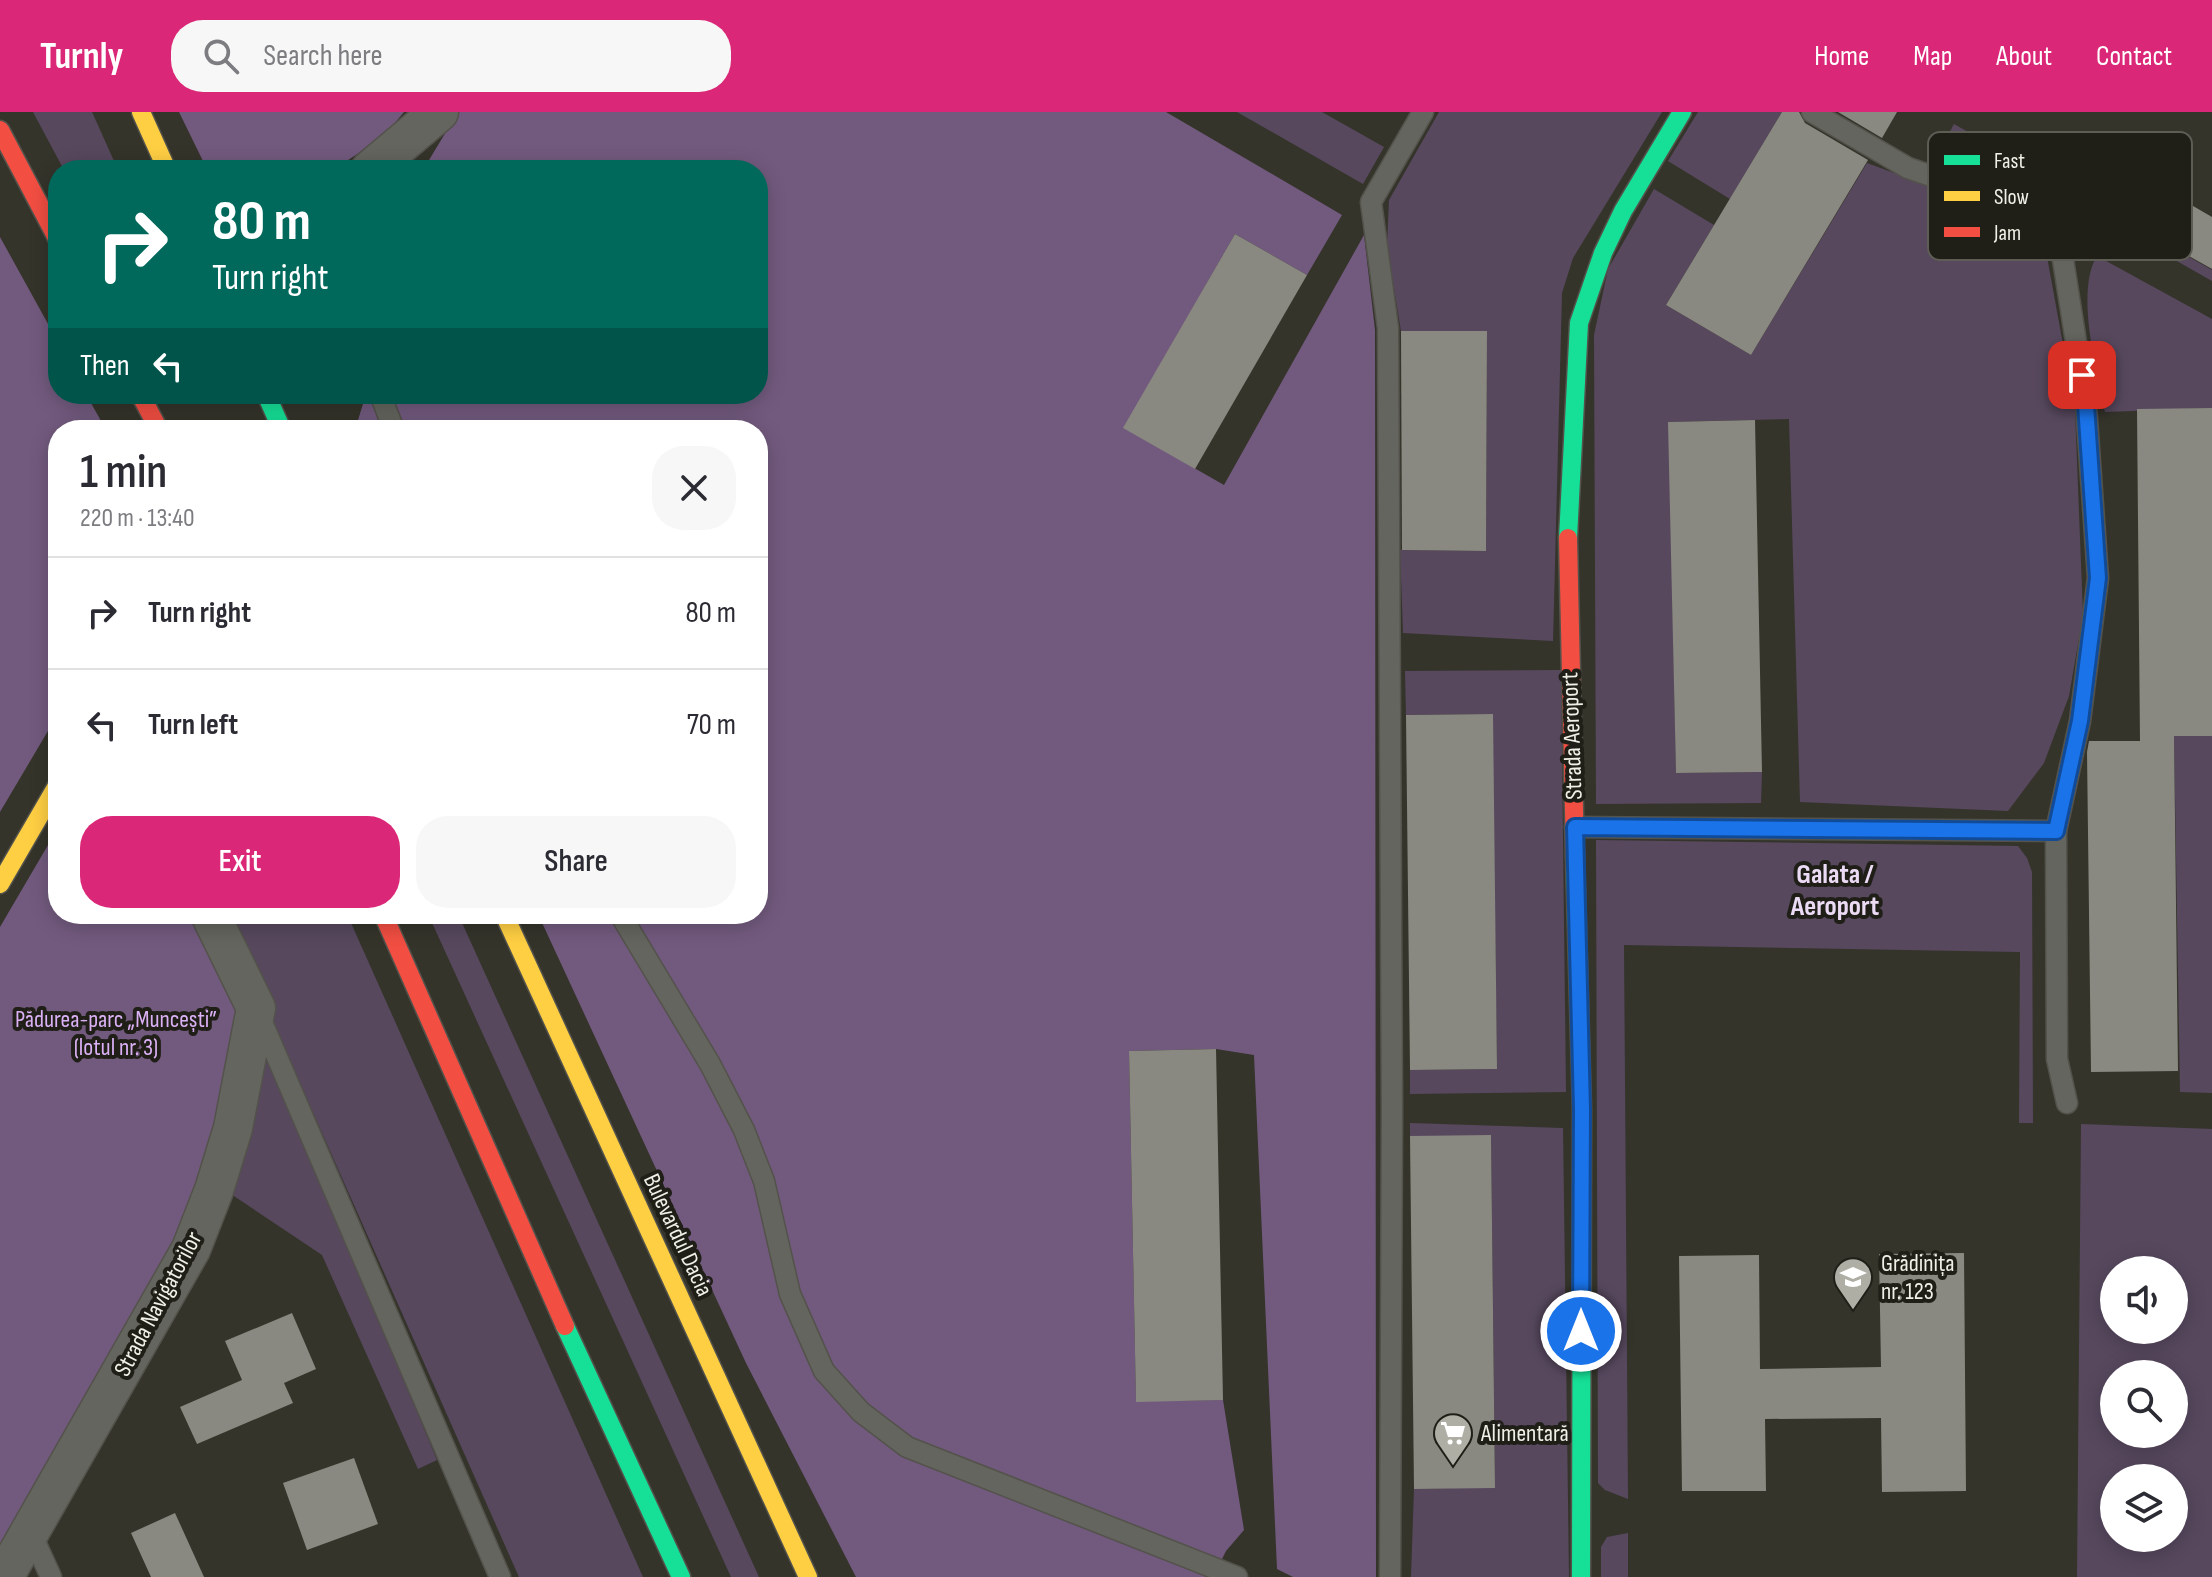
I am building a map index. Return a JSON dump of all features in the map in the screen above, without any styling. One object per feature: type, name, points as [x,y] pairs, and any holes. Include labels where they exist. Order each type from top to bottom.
[{"type":"main road","points":[[141,112],[163,160]]},
{"type":"main road","name":"Strada Aeroport","points":[[1581,1577],[1582,1110],[1567,551],[1579,323],[1603,253],[1623,211],[1682,112]]},
{"type":"main road","points":[[0,130],[48,221]]},
{"type":"main road","points":[[0,884],[48,801]]},
{"type":"main road","points":[[387,924],[597,1398],[681,1577]]},
{"type":"main road","name":"Bulevardul Dacia","points":[[509,924],[808,1577]]},
{"type":"street","points":[[382,160],[440,112]]},
{"type":"street","points":[[415,160],[440,112]]},
{"type":"street","points":[[215,924],[256,1008]]},
{"type":"street","name":"Strada Navigatorilor","points":[[4,1577],[191,1249],[233,1128],[256,1008]]},
{"type":"lane","points":[[1390,1577],[1392,1078],[1388,328],[1371,202],[1423,112]]},
{"type":"lane","points":[[1812,112],[1908,168],[1928,175]]},
{"type":"lane","points":[[2063,260],[2086,405],[2098,578],[2080,721],[2056,831],[2057,1059],[2067,1103]]},
{"type":"lane","points":[[1575,827],[2056,831]]},
{"type":"lane","points":[[626,924],[710,1064],[744,1130],[764,1181],[790,1294],[824,1371],[861,1412],[907,1447],[1237,1577]]},
{"type":"lane","points":[[256,1008],[500,1577]]},
{"type":"lane","points":[[30,1531],[51,1577]]},
{"type":"shaded area","points":[[33,112],[92,112],[114,160],[59,160]]},
{"type":"shaded area","points":[[1237,112],[1322,112],[1384,147],[1363,184]]},
{"type":"shaded area","points":[[1439,112],[1662,112],[1573,258],[1562,293],[1553,641],[1403,633],[1400,550],[1486,551],[1487,332],[1401,331],[1387,246],[1389,200]]},
{"type":"shaded area","points":[[1698,112],[1782,112],[1730,199],[1668,161]]},
{"type":"shaded area","points":[[1954,124],[1968,132],[1950,132]]},
{"type":"shaded area","points":[[1867,163],[1928,186],[1928,260],[2048,260],[2075,410],[2083,615],[2069,696],[2044,763],[2008,811],[1800,802],[1789,419],[1669,422],[1676,773],[1762,772],[1761,803],[1596,804],[1594,335],[1608,269],[1654,189],[1714,225],[1666,305],[1751,355]]},
{"type":"shaded area","points":[[2192,259],[2212,270],[2212,281],[2175,260]]},
{"type":"shaded area","points":[[2095,260],[2104,260],[2212,319],[2212,408],[2105,412],[2090,332],[2088,290]]},
{"type":"shaded area","points":[[1561,670],[1566,1092],[1410,1094],[1410,1070],[1497,1069],[1492,714],[1406,715],[1405,671]]},
{"type":"shaded area","points":[[2174,736],[2212,736],[2212,1093],[2180,1092]]},
{"type":"shaded area","points":[[1596,840],[2018,846],[2032,872],[2033,1123],[2019,1123],[2020,952],[1624,945],[1628,1499],[1605,1490],[1598,1483]]},
{"type":"shaded area","points":[[229,924],[351,924],[643,1577],[519,1577]]},
{"type":"shaded area","points":[[433,924],[463,924],[759,1577],[731,1577]]},
{"type":"shaded area","points":[[260,1034],[437,1460],[418,1469],[322,1255],[231,1194]]},
{"type":"shaded area","points":[[1410,1123],[1563,1128],[1569,1577],[1411,1577],[1414,1489],[1495,1487],[1491,1136],[1410,1136]]},
{"type":"shaded area","points":[[2081,1124],[2212,1129],[2212,1577],[2077,1577]]},
{"type":"shaded area","points":[[1628,1533],[1628,1577],[1601,1577],[1601,1547],[1607,1537]]},
{"type":"green space","points":[[179,112],[404,112],[383,137],[348,160],[203,160]]},
{"type":"green space","points":[[458,112],[1166,112],[1342,215],[1307,275],[1235,234],[1124,428],[1224,485],[1364,235],[1375,330],[1376,1577],[1293,1577],[1277,1569],[1254,1055],[1216,1049],[1129,1051],[1136,1401],[1223,1400],[1244,1530],[1226,1551],[1213,1577],[856,1577],[746,1363],[543,924],[768,924],[768,420],[358,420],[363,404],[768,404],[768,160],[429,160]]},
{"type":"green space","points":[[0,237],[48,324],[48,404],[92,404],[100,420],[48,420],[48,731],[0,812]]},
{"type":"green space","name":"Pădurea-parc „Muncești” (lotul nr. 3)","points":[[48,845],[48,924],[198,924],[237,1013],[215,1141],[165,1267],[0,1544],[0,927]]},
{"type":"building","points":[[1782,112],[1799,112],[1805,123],[1868,160],[1751,355],[1666,305]]},
{"type":"building","points":[[1838,112],[1897,112],[1882,138]]},
{"type":"building","points":[[2192,205],[2212,217],[2212,269],[2192,258]]},
{"type":"building","points":[[1235,234],[1307,275],[1195,469],[1123,428]]},
{"type":"building","points":[[1401,331],[1487,331],[1486,551],[1402,550]]},
{"type":"building","points":[[2212,408],[2212,736],[2174,736],[2178,1071],[2091,1072],[2087,752],[2089,741],[2140,741],[2137,409]]},
{"type":"building","points":[[1755,420],[1762,772],[1676,773],[1668,422]]},
{"type":"building","points":[[1493,714],[1497,1069],[1410,1070],[1406,715]]},
{"type":"building","points":[[1216,1049],[1223,1400],[1136,1402],[1129,1051]]},
{"type":"building","points":[[1491,1135],[1495,1488],[1414,1489],[1410,1136]]},
{"type":"building","points":[[1964,1253],[1966,1491],[1882,1492],[1881,1418],[1765,1419],[1766,1491],[1682,1491],[1679,1256],[1759,1255],[1760,1369],[1881,1367],[1879,1254]]},
{"type":"building","points":[[292,1313],[316,1369],[284,1383],[293,1403],[197,1444],[180,1407],[242,1380],[225,1341]]},
{"type":"building","points":[[354,1458],[378,1524],[307,1550],[283,1483]]},
{"type":"building","points":[[175,1513],[204,1577],[151,1577],[131,1533]]},
{"type":"traffic: fast","points":[[1568,538],[1579,323],[1603,253],[1623,211],[1682,112]]},
{"type":"traffic: fast","points":[[270,404],[278,420]]},
{"type":"traffic: fast","points":[[1575,856],[1582,1110],[1581,1577]]},
{"type":"traffic: fast","points":[[565,1326],[681,1577]]},
{"type":"traffic: slow","points":[[141,112],[163,160]]},
{"type":"traffic: slow","points":[[0,884],[48,801]]},
{"type":"traffic: slow","points":[[509,924],[808,1577]]},
{"type":"traffic: jam","points":[[0,130],[48,221]]},
{"type":"traffic: jam","points":[[145,404],[154,420]]},
{"type":"traffic: jam","points":[[1568,538],[1575,856]]},
{"type":"traffic: jam","points":[[387,924],[565,1326]]},
{"type":"place","name":"Grădinița nr. 123","points":[[1853,1311]]},
{"type":"place","name":"Alimentară","points":[[1453,1467]]},
{"type":"district","name":"Galata / Aeroport","points":[[1835,890]]},
{"type":"route","points":[[1581,1331],[1582,1110],[1575,827],[2056,831],[2080,721],[2098,578],[2082,375]]}]
